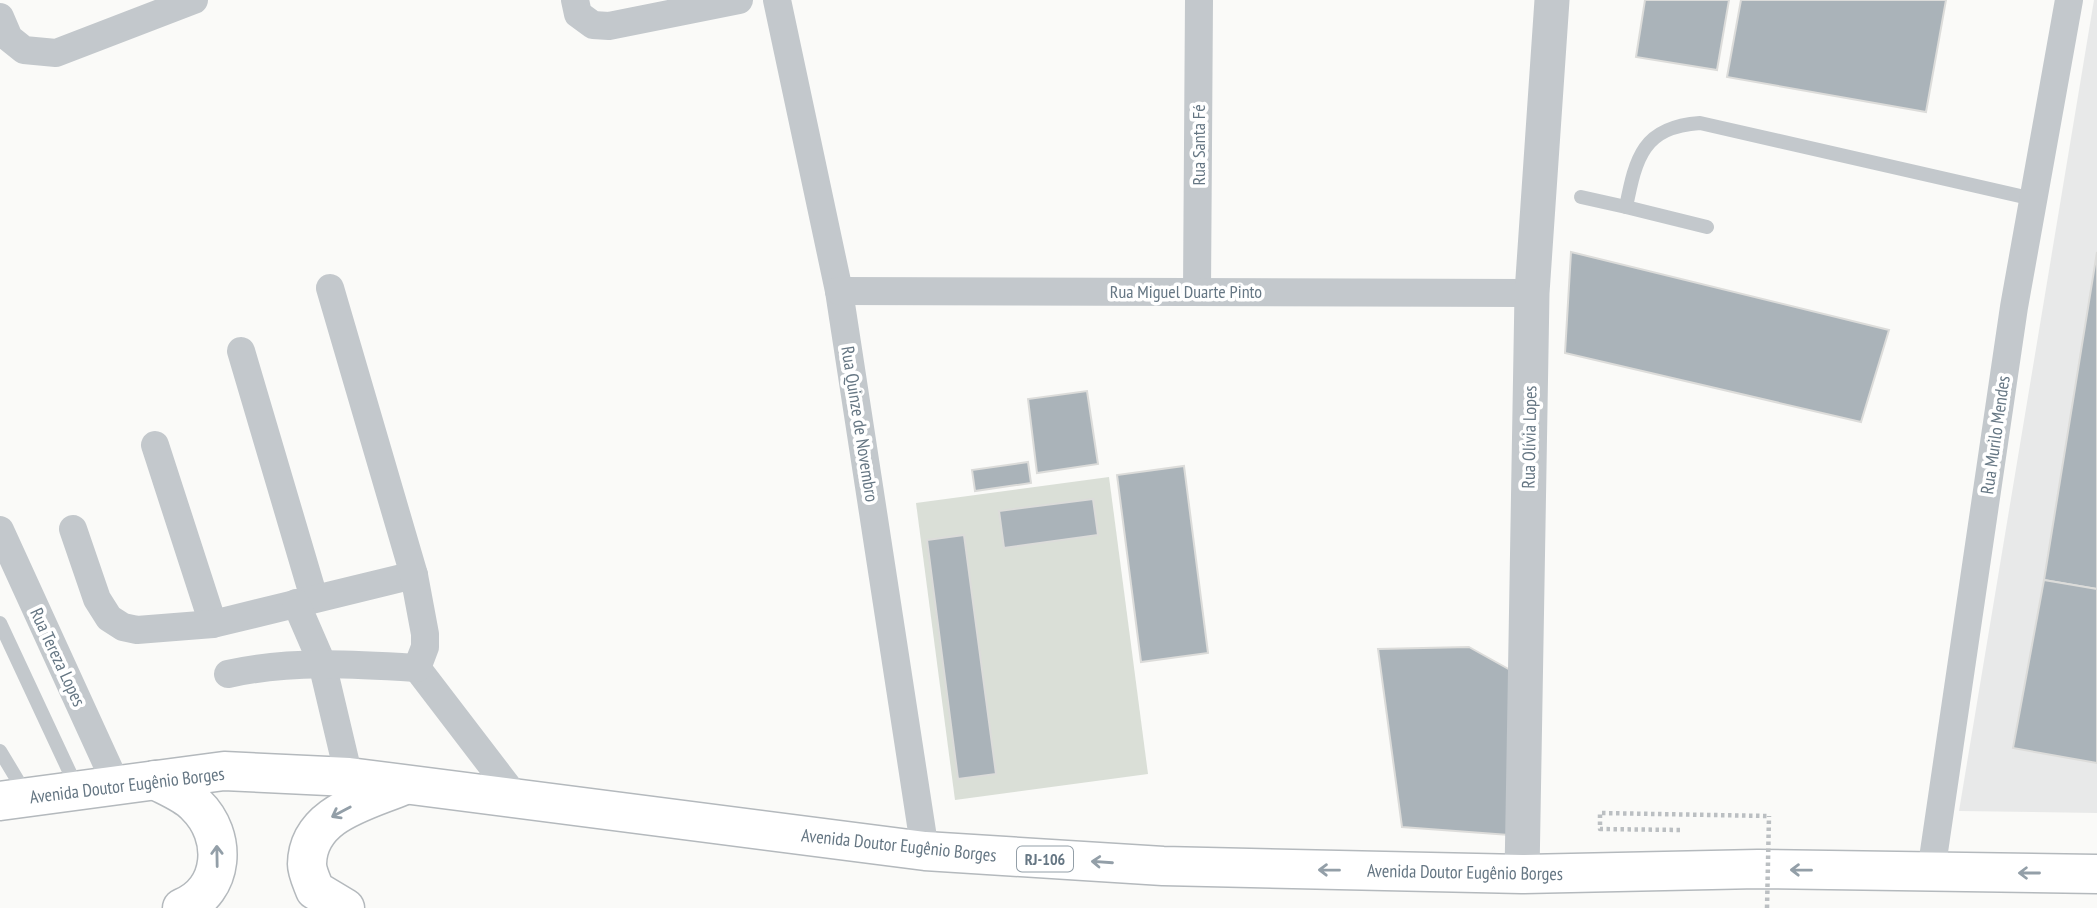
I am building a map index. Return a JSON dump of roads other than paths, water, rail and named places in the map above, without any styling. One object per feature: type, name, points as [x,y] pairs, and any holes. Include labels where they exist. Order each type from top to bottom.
[{"type":"highway","name":"Avenida Doutor Eugênio Borges","points":[[14,799],[223,771],[349,777],[925,851],[1163,866],[1522,874],[1758,869],[2097,874]]},
{"type":"highway","points":[[155,780],[196,804],[211,824],[218,846],[216,874],[207,891],[183,908]]},
{"type":"highway","points":[[345,908],[314,890],[306,865],[313,836],[327,820],[404,785]]},
{"type":"street","points":[[0,17],[9,38],[24,50],[56,53],[194,0]]},
{"type":"street","points":[[575,0],[578,14],[593,25],[609,26],[668,8],[739,0]]},
{"type":"street","name":"Rua Quinze de Novembro","points":[[777,0],[839,291],[925,851]]},
{"type":"street","name":"Rua Santa Fé","points":[[1197,290],[1199,0]]},
{"type":"street","name":"Rua Olívia Lopes","points":[[1522,874],[1532,293],[1552,0]]},
{"type":"street","name":"Rua Murilo Mendes","points":[[1931,872],[2014,307],[2069,0]]},
{"type":"street","points":[[330,288],[414,575],[425,634],[425,647],[417,668]]},
{"type":"street","name":"Rua Miguel Duarte Pinto","points":[[839,291],[1532,293]]},
{"type":"street","points":[[241,351],[349,777]]},
{"type":"street","points":[[155,445],[213,624]]},
{"type":"street","points":[[73,529],[97,599],[109,618],[123,627],[137,630],[213,624],[414,575]]},
{"type":"street","name":"Rua Tereza Lopes","points":[[0,530],[116,784]]},
{"type":"street","points":[[228,674],[266,666],[322,663],[417,668],[518,800]]},
{"type":"lane","points":[[1626,206],[1634,163],[1644,147],[1658,134],[1677,125],[1700,123],[2033,199]]},
{"type":"lane","points":[[1581,197],[1707,227]]},
{"type":"lane","points":[[0,623],[77,790]]},
{"type":"lane","points":[[0,751],[14,799]]}]
